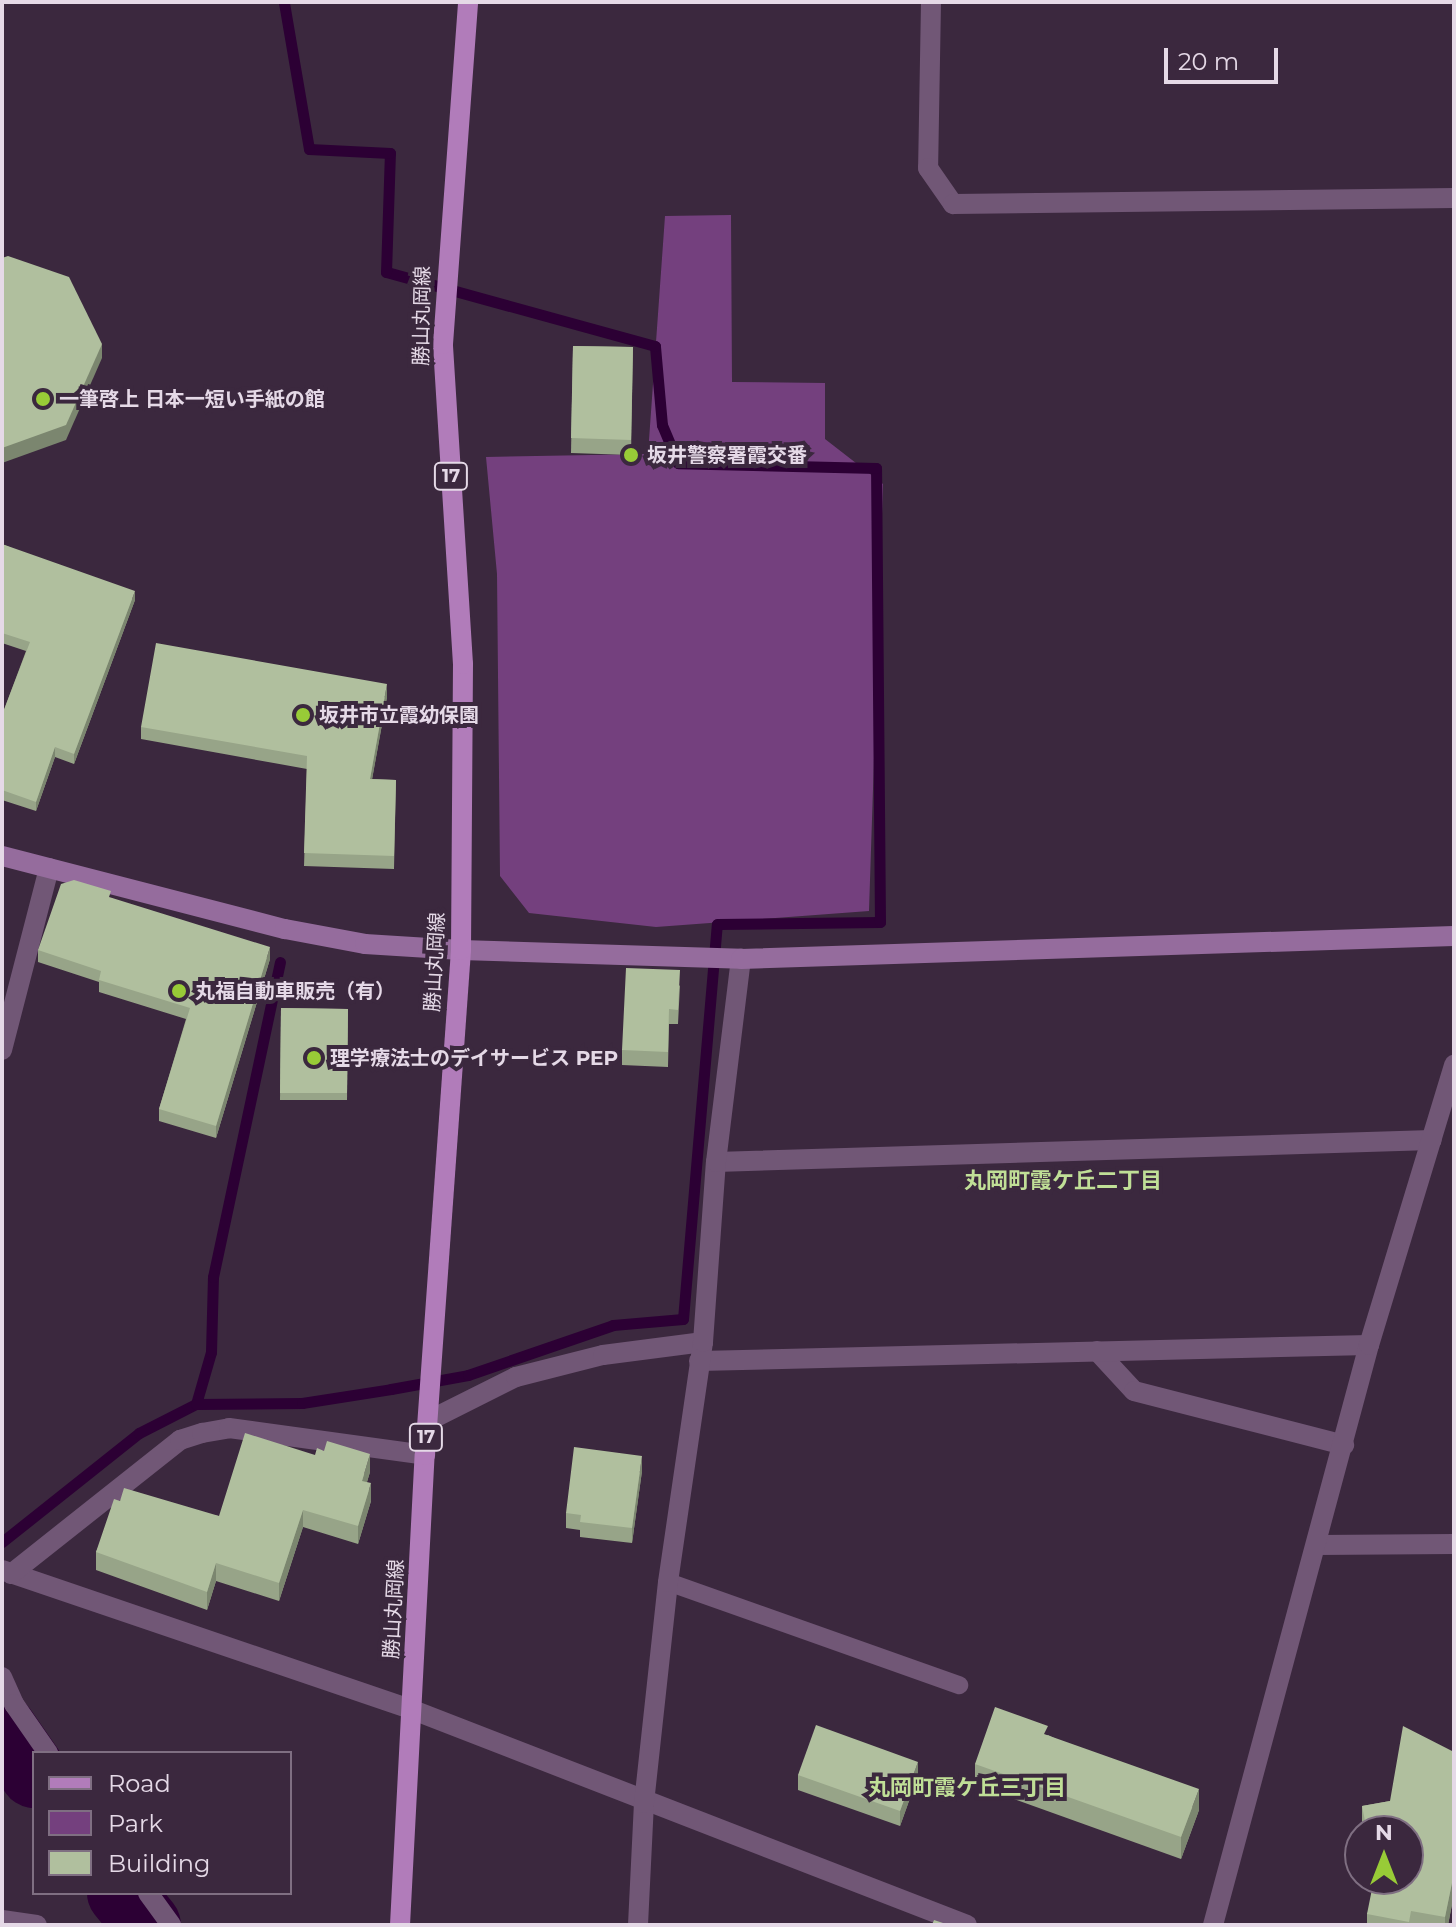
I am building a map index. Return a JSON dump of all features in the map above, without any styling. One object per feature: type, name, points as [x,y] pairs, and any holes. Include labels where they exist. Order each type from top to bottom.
[{"type":"main road","name":"勝山丸岡線","points":[[400,1925],[425,1455],[461,950],[463,664],[443,344],[468,2]]},
{"type":"street","points":[[931,2],[928,168],[953,204],[1454,198]]},
{"type":"street","points":[[2,856],[285,929],[365,944],[461,950],[741,959],[1454,936]]},
{"type":"street","points":[[2,1050],[49,868]]},
{"type":"street","points":[[638,1925],[644,1803],[668,1582],[701,1352],[716,1162],[741,959]]},
{"type":"street","points":[[1213,1925],[1318,1545],[1369,1345],[1454,1065]]},
{"type":"street","points":[[716,1162],[1432,1140]]},
{"type":"street","points":[[428,1421],[516,1377],[603,1355],[1097,1351],[1369,1345]]},
{"type":"street","points":[[1097,1351],[1134,1391],[1344,1445]]},
{"type":"street","points":[[7,1572],[180,1440],[202,1433],[229,1428],[425,1455]]},
{"type":"street","points":[[1318,1545],[1454,1544]]},
{"type":"street","points":[[7,1572],[413,1710],[644,1803],[967,1925]]},
{"type":"street","points":[[2,1677],[47,1751]]},
{"type":"street","points":[[149,1895],[171,1925]]},
{"type":"street","points":[[2,1920],[37,1925]]},
{"type":"lane","points":[[668,1582],[959,1685]]},
{"type":"green space","points":[[731,215],[732,382],[825,383],[825,439],[883,484],[869,911],[656,927],[529,913],[500,876],[497,574],[486,457],[648,454],[665,216]]},
{"type":"building","name":"一筆啓上 日本一短い手紙の館","points":[[8,256],[69,277],[102,344],[66,425],[2,448],[2,258]]},
{"type":"building","points":[[573,346],[633,347],[631,440],[571,438]]},
{"type":"building","points":[[2,544],[135,591],[74,754],[55,747],[36,802],[2,790],[2,715],[30,642],[2,633]]},
{"type":"building","name":"坂井市立霞幼保園","points":[[156,643],[387,684],[370,779],[396,780],[394,856],[304,853],[307,756],[141,727]]},
{"type":"building","points":[[74,880],[111,891],[109,897],[270,947],[216,1126],[159,1109],[190,1008],[99,980],[101,971],[38,950],[61,884]]},
{"type":"building","points":[[626,968],[680,970],[678,1010],[669,1009],[668,1052],[622,1050]]},
{"type":"building","name":"理学療法士のデイサービス PEP","points":[[281,1008],[348,1009],[347,1093],[280,1093]]},
{"type":"building","points":[[245,1433],[315,1455],[317,1448],[324,1451],[327,1441],[370,1454],[362,1481],[371,1483],[358,1526],[303,1510],[279,1583],[216,1563],[207,1592],[96,1552],[114,1499],[120,1501],[124,1488],[219,1516]]},
{"type":"building","points":[[574,1447],[642,1456],[632,1528],[580,1522],[581,1515],[566,1513]]},
{"type":"building","points":[[995,1707],[1048,1726],[1044,1734],[1199,1789],[1181,1837],[975,1764]]},
{"type":"building","points":[[816,1725],[918,1762],[900,1811],[798,1775]]},
{"type":"building","points":[[1403,1726],[1454,1752],[1454,1873],[1445,1917],[1411,1911],[1409,1922],[1367,1914],[1371,1895],[1424,1895],[1424,1815],[1364,1815],[1362,1806],[1390,1801]]},
{"type":"building","points":[[934,1920],[949,1925],[932,1925]]},
{"type":"waterway","points":[[2,1542],[139,1433],[196,1404],[302,1403],[391,1389],[468,1375],[613,1325],[683,1319],[717,924],[880,922],[876,468],[678,463],[662,425],[655,346],[386,272],[390,153],[309,149],[284,2]]},
{"type":"waterway","points":[[196,1404],[211,1352],[213,1277],[280,962]]},
{"type":"waterway","points":[[2,1728],[32,1771]]},
{"type":"waterway","points":[[123,1895],[147,1925]]},
{"type":"place","name":"一筆啓上 日本一短い手紙の館","points":[[43,399]]},
{"type":"place","name":"坂井警察署霞交番","points":[[631,455]]},
{"type":"place","name":"坂井市立霞幼保園","points":[[303,715]]},
{"type":"place","name":"丸福自動車販売（有）","points":[[179,991]]},
{"type":"place","name":"理学療法士のデイサービス PEP","points":[[314,1058]]},
{"type":"district","name":"丸岡町霞ケ丘二丁目","points":[[1063,1181]]},
{"type":"district","name":"丸岡町霞ケ丘三丁目","points":[[967,1788]]}]
